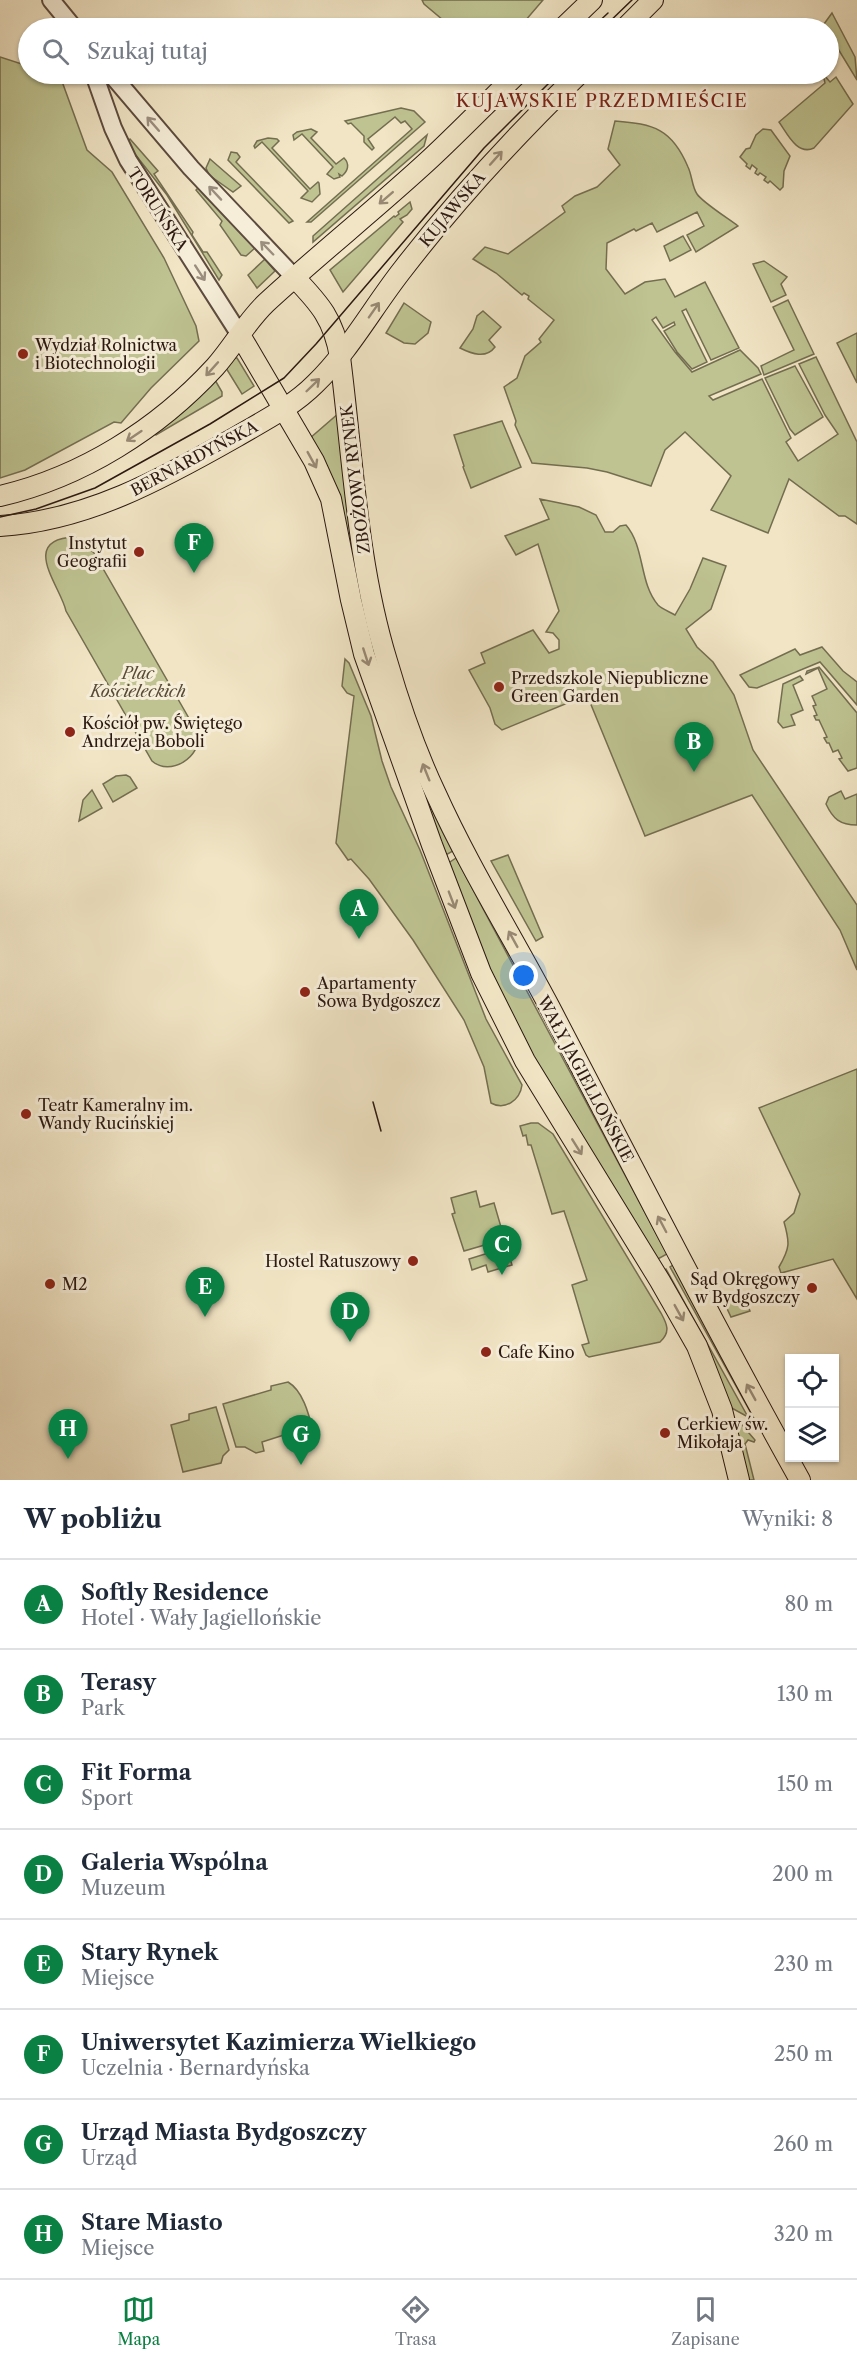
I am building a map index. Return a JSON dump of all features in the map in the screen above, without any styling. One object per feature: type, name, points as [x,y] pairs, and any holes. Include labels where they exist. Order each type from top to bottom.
[{"type":"main road","points":[[573,18],[592,0]]},
{"type":"main road","points":[[635,18],[653,0]]},
{"type":"main road","points":[[0,496],[62,475],[105,454],[164,415],[204,378],[264,305],[430,159],[507,84]]},
{"type":"main road","name":"KUJAWSKA","points":[[282,410],[315,385],[340,357],[400,271],[448,211],[507,146],[569,84]]},
{"type":"main road","name":"ZBOŻOWY RYNEK","points":[[295,278],[328,316],[334,331],[340,357],[371,601]]},
{"type":"main road","name":"ZBOŻOWY RYNEK","points":[[240,335],[314,461],[331,499],[364,654],[442,874],[485,982],[531,1070],[657,1275],[697,1346],[722,1410],[739,1480]]},
{"type":"main road","name":"BERNARDYŃSKA","points":[[0,526],[22,525],[77,513],[129,493],[195,461],[282,410]]},
{"type":"main road","name":"WAŁY JAGIELLOŃSKIE","points":[[371,601],[388,664],[436,795],[524,958],[733,1361],[800,1480]]},
{"type":"street","points":[[51,0],[65,18]]},
{"type":"street","name":"TORUŃSKA","points":[[98,84],[113,128],[128,160],[240,335]]},
{"type":"street","points":[[120,84],[191,168],[295,278]]},
{"type":"green space","points":[[422,0],[543,0],[528,18],[441,18]]},
{"type":"green space","points":[[839,26],[855,57],[857,80],[839,50]]},
{"type":"green space","points":[[0,57],[18,63],[18,84],[63,84],[87,150],[112,172],[164,258],[196,326],[199,341],[151,388],[121,423],[114,422],[25,470],[0,478]]},
{"type":"green space","points":[[839,82],[853,104],[814,148],[808,150],[802,149],[793,142],[779,122],[824,84],[839,84]]},
{"type":"green space","points":[[401,108],[414,111],[425,122],[311,222],[307,222],[412,129],[405,121],[401,123],[395,117],[368,139],[374,148],[372,150],[364,142],[364,136],[351,123],[348,124],[345,121]]},
{"type":"green space","points":[[615,121],[651,127],[668,137],[682,154],[697,194],[738,226],[696,252],[687,235],[704,226],[697,212],[657,232],[652,223],[636,231],[634,229],[607,243],[606,269],[625,294],[645,282],[665,279],[675,297],[705,282],[739,348],[711,360],[686,309],[682,311],[707,362],[692,369],[677,352],[664,331],[675,325],[674,322],[663,328],[656,317],[652,320],[692,372],[740,350],[761,374],[709,396],[713,400],[762,379],[791,438],[786,442],[798,461],[838,434],[825,415],[799,364],[816,357],[857,442],[857,524],[845,516],[839,516],[789,479],[768,533],[711,510],[731,476],[685,432],[665,450],[651,486],[587,468],[532,463],[515,425],[516,421],[504,387],[517,378],[525,356],[541,342],[539,339],[554,320],[528,299],[529,296],[524,293],[522,295],[496,273],[473,259],[485,247],[508,254],[565,212],[562,206],[575,196],[597,187],[620,165],[608,149]]},
{"type":"green space","points":[[311,129],[317,132],[311,138],[336,164],[344,158],[346,160],[348,167],[342,176],[339,174],[340,177],[334,179],[327,174],[333,167],[302,134],[294,140],[293,135],[297,132]]},
{"type":"green space","points":[[763,129],[771,130],[790,156],[784,171],[783,187],[780,190],[770,181],[768,183],[764,180],[766,177],[755,173],[757,169],[752,165],[750,169],[746,166],[747,164],[740,157],[746,149],[750,148],[756,135]]},
{"type":"green space","points":[[427,135],[424,146],[313,242],[313,236]]},
{"type":"green space","points":[[268,138],[279,141],[272,148],[310,189],[319,183],[320,194],[312,202],[301,198],[308,191],[262,142],[255,148],[257,141]]},
{"type":"green space","points":[[130,139],[158,171],[154,174],[193,232],[192,235],[203,252],[207,252],[222,275],[219,280],[167,195],[131,149],[128,141]]},
{"type":"green space","points":[[231,152],[237,153],[240,157],[236,162],[293,221],[289,223],[228,160]]},
{"type":"green space","points":[[210,159],[241,186],[233,192],[209,175],[206,168]]},
{"type":"green space","points":[[198,188],[255,248],[246,256],[241,255],[220,225],[222,221],[196,190]]},
{"type":"green space","points":[[410,202],[412,209],[400,219],[403,222],[343,292],[330,270],[399,214],[398,212]]},
{"type":"green space","points":[[683,236],[691,250],[670,261],[664,246]]},
{"type":"green space","points":[[265,259],[275,271],[257,288],[248,275]]},
{"type":"green space","points":[[764,261],[787,277],[781,284],[786,295],[771,302],[753,264]]},
{"type":"green space","points":[[788,300],[814,354],[764,375],[761,366],[794,350],[773,307]]},
{"type":"green space","points":[[404,303],[431,322],[428,333],[415,344],[404,343],[386,333]]},
{"type":"green space","points":[[483,311],[501,327],[489,340],[495,347],[483,354],[460,348],[473,329],[477,316]]},
{"type":"green space","points":[[857,333],[857,383],[837,343]]},
{"type":"green space","points":[[234,358],[237,358],[254,386],[242,394],[226,368]]},
{"type":"green space","points":[[795,366],[823,417],[795,435],[765,378]]},
{"type":"green space","points":[[215,380],[222,396],[156,435],[155,433]]},
{"type":"green space","points":[[339,413],[351,510],[429,801],[453,851],[444,856],[377,667],[309,439]]},
{"type":"green space","points":[[502,421],[521,467],[471,488],[454,435]]},
{"type":"green space","points":[[540,499],[579,507],[596,515],[605,532],[613,532],[620,526],[626,525],[636,544],[652,596],[658,605],[675,615],[690,589],[703,558],[726,566],[711,609],[686,629],[697,647],[713,662],[734,695],[753,750],[857,905],[857,970],[840,930],[752,795],[645,836],[587,695],[502,730],[495,724],[490,708],[469,670],[485,663],[481,653],[533,630],[549,653],[559,649],[559,640],[553,633],[546,632],[559,611],[538,544],[516,555],[505,536],[549,519]]},
{"type":"green space","name":"Plac Kościeleckich","points":[[75,537],[94,553],[198,734],[195,750],[190,757],[176,766],[167,767],[152,761],[66,611],[47,566],[46,555],[49,546],[58,540]]},
{"type":"green space","points":[[822,647],[843,671],[857,682],[857,705],[820,662],[757,688],[749,687],[740,675],[795,649],[800,655]]},
{"type":"green space","points":[[345,659],[349,663],[371,716],[391,787],[420,850],[486,1019],[522,1085],[515,1099],[506,1105],[491,1103],[484,1067],[464,1020],[413,940],[369,879],[351,859],[348,860],[336,843],[354,696],[347,693],[342,686]]},
{"type":"green space","points":[[819,667],[857,713],[857,768],[848,771],[839,759],[842,758],[838,750],[833,752],[827,743],[824,738],[827,737],[819,720],[816,720],[814,716],[817,715],[813,706],[816,705],[812,696],[827,689],[818,668],[806,674],[807,671]]},
{"type":"green space","points":[[800,676],[803,680],[793,685],[803,710],[791,715],[795,725],[783,728],[778,722],[783,684]]},
{"type":"green space","points":[[126,775],[137,788],[113,802],[103,784],[116,776]]},
{"type":"green space","points":[[92,790],[102,808],[79,821],[83,800]]},
{"type":"green space","points":[[841,791],[845,799],[857,794],[857,825],[846,824],[838,820],[831,814],[826,804],[829,797]]},
{"type":"green space","points":[[508,855],[543,937],[536,941],[491,861]]},
{"type":"green space","points":[[456,858],[667,1254],[656,1260],[554,1095],[495,985],[447,864]]},
{"type":"green space","points":[[857,1069],[857,1299],[833,1259],[781,1273],[779,1267],[788,1245],[784,1222],[794,1213],[800,1194],[759,1108]]},
{"type":"green space","points":[[538,1123],[553,1134],[661,1313],[667,1331],[660,1342],[589,1357],[586,1355],[582,1345],[589,1343],[572,1285],[587,1280],[564,1211],[552,1214],[531,1145],[528,1145],[526,1135],[523,1136],[520,1126]]},
{"type":"green space","points":[[476,1191],[480,1207],[494,1203],[512,1265],[488,1272],[486,1265],[472,1270],[469,1259],[498,1250],[495,1242],[464,1251],[452,1214],[455,1213],[451,1198]]},
{"type":"green space","points":[[673,1265],[759,1421],[752,1415],[670,1267]]},
{"type":"green space","points":[[666,1269],[748,1417],[728,1406],[663,1271]]},
{"type":"green space","points":[[743,1294],[750,1311],[731,1317],[723,1300]]},
{"type":"green space","points":[[288,1382],[303,1399],[315,1438],[290,1444],[287,1434],[262,1442],[264,1451],[256,1453],[245,1447],[236,1447],[223,1404],[271,1390],[271,1386]]},
{"type":"green space","points":[[216,1407],[229,1450],[223,1456],[221,1463],[183,1472],[171,1425],[189,1420],[189,1414]]},
{"type":"green space","points":[[734,1422],[742,1425],[755,1440],[754,1442],[748,1440],[745,1444],[754,1480],[748,1480]]},
{"type":"tram line","points":[[613,18],[632,0]]},
{"type":"tram line","points":[[603,18],[608,13]]},
{"type":"tram line","points":[[0,517],[36,509],[95,488],[210,424],[284,378],[316,344],[484,148],[548,84]]},
{"type":"tram line","points":[[373,1102],[381,1131]]},
{"type":"place","name":"Wydział Rolnictwa i Biotechnologii","points":[[23,354]]},
{"type":"place","name":"Instytut Geografii","points":[[139,552]]},
{"type":"place","name":"Uniwersytet Kazimierza Wielkiego","points":[[194,573]]},
{"type":"place","name":"Przedszkole Niepubliczne Green Garden","points":[[499,687]]},
{"type":"place","name":"Kościół pw. Świętego Andrzeja Boboli","points":[[70,732]]},
{"type":"place","name":"Terasy","points":[[694,772]]},
{"type":"place","name":"Softly Residence","points":[[359,939]]},
{"type":"place","name":"Apartamenty Sowa Bydgoszcz","points":[[305,992]]},
{"type":"place","name":"Teatr Kameralny im. Wandy Rucińskiej","points":[[26,1114]]},
{"type":"place","name":"Hostel Ratuszowy","points":[[413,1261]]},
{"type":"place","name":"Fit Forma","points":[[502,1275]]},
{"type":"place","name":"M2","points":[[50,1284]]},
{"type":"place","name":"Sąd Okręgowy w Bydgoszczy","points":[[812,1288]]},
{"type":"place","name":"Stary Rynek","points":[[205,1317]]},
{"type":"place","name":"Galeria Wspólna","points":[[350,1342]]},
{"type":"place","name":"Cafe Kino","points":[[486,1352]]},
{"type":"place","name":"Cerkiew św. Mikołaja","points":[[665,1433]]},
{"type":"place","name":"Stare Miasto","points":[[68,1459]]},
{"type":"place","name":"Urząd Miasta Bydgoszczy","points":[[301,1465]]},
{"type":"district","name":"KUJAWSKIE PRZEDMIEŚCIE","points":[[602,101]]}]
